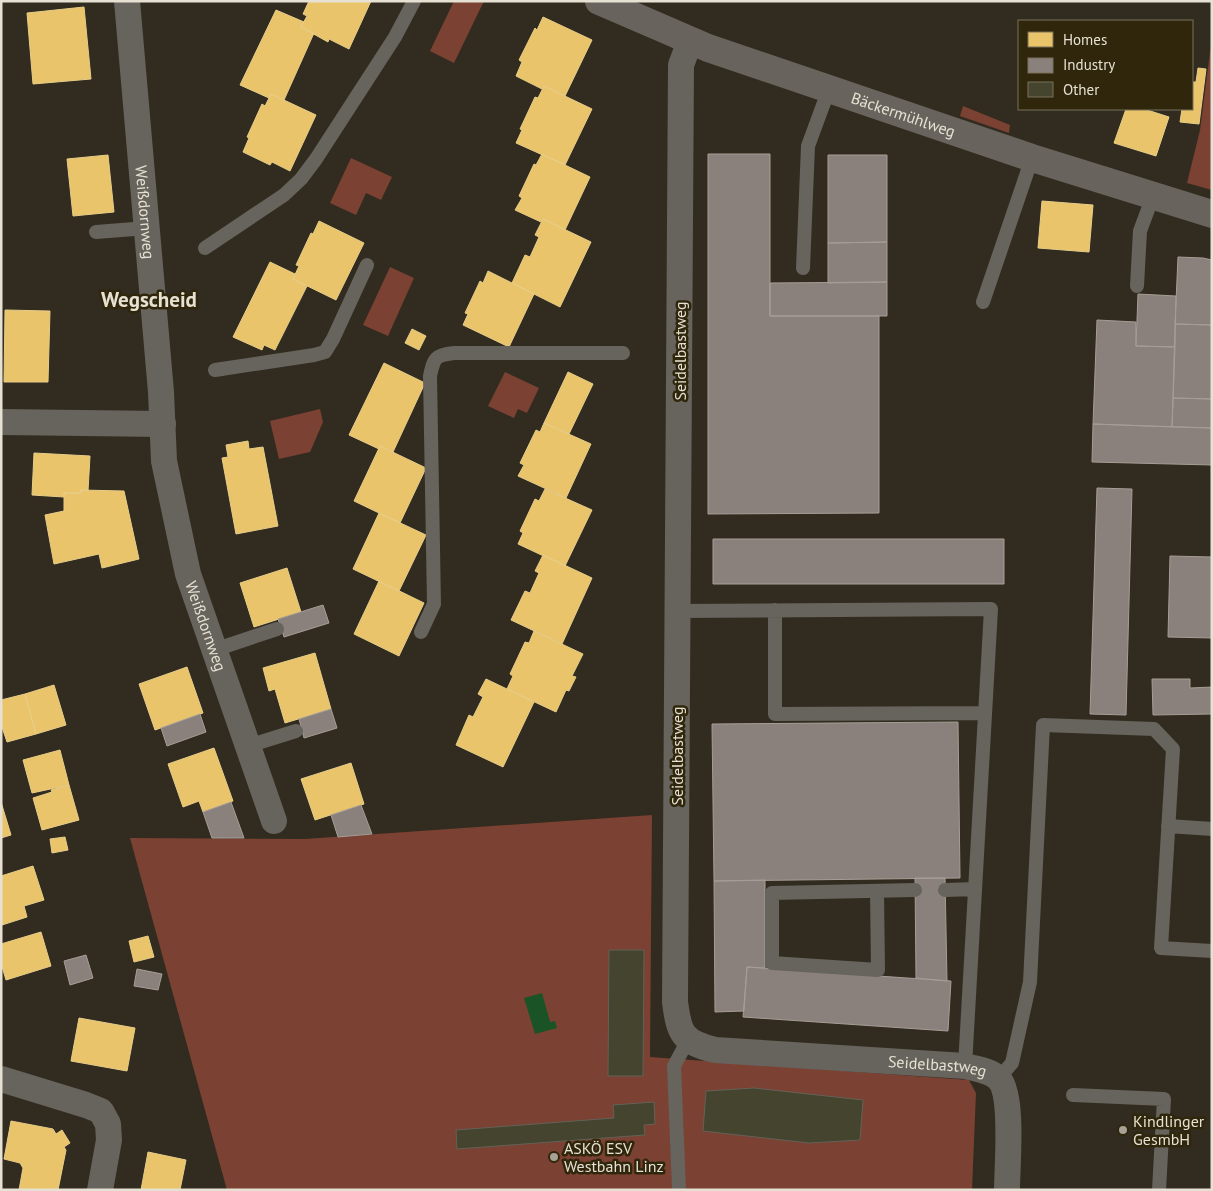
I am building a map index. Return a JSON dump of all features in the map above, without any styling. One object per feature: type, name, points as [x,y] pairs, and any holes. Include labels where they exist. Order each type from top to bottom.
[{"type":"street","name":"Weißdornweg","points":[[127,1],[147,228],[164,461],[188,574],[274,821]]},
{"type":"street","name":"Bäckermühlweg","points":[[607,3],[690,41],[1032,158],[1212,214]]},
{"type":"street","name":"Seidelbastweg","points":[[690,41],[681,65],[676,1002],[678,1025],[688,1040],[700,1047],[714,1050],[965,1066],[986,1071],[999,1078],[1006,1094],[1008,1110],[1007,1190]]},
{"type":"street","points":[[1,422],[162,424]]},
{"type":"street","points":[[1,1079],[101,1111],[108,1124],[109,1140],[100,1190]]},
{"type":"lane","points":[[205,248],[284,195],[301,179],[395,37],[414,1]]},
{"type":"lane","points":[[803,268],[808,146],[829,89]]},
{"type":"lane","points":[[983,302],[1032,158]]},
{"type":"lane","points":[[1137,286],[1140,231],[1153,196]]},
{"type":"lane","points":[[96,232],[147,228]]},
{"type":"lane","points":[[215,370],[325,352],[333,339],[367,265]]},
{"type":"lane","points":[[421,632],[434,604],[430,376],[434,360],[441,354],[454,352],[623,353]]},
{"type":"lane","points":[[678,611],[990,609],[965,1066]]},
{"type":"lane","points":[[775,610],[775,714],[985,713]]},
{"type":"lane","points":[[214,650],[277,629]]},
{"type":"lane","points":[[999,1078],[1012,1063],[1030,982],[1043,725],[1154,729],[1173,749],[1161,948],[1212,951]]},
{"type":"lane","points":[[248,746],[296,731]]},
{"type":"lane","points":[[1168,826],[1212,829]]},
{"type":"lane","points":[[945,890],[975,889]]},
{"type":"lane","points":[[876,891],[878,970],[772,963],[772,893],[915,890]]},
{"type":"lane","points":[[679,1190],[674,1066],[688,1040]]},
{"type":"lane","points":[[1073,1095],[1164,1099],[1159,1190]]},
{"type":"shaded area","points":[[454,1],[484,1],[454,63],[430,51]]},
{"type":"shaded area","points":[[1212,37],[1212,190],[1187,183],[1200,130]]},
{"type":"shaded area","points":[[963,106],[1010,125],[1009,133],[960,116]]},
{"type":"shaded area","points":[[351,158],[392,177],[381,200],[366,193],[356,215],[330,203]]},
{"type":"shaded area","points":[[390,267],[414,278],[388,336],[363,325]]},
{"type":"shaded area","points":[[505,372],[539,388],[527,413],[518,409],[514,418],[488,406]]},
{"type":"shaded area","points":[[320,409],[323,422],[310,452],[279,459],[270,421]]},
{"type":"shaded area","points":[[652,815],[650,1057],[969,1080],[976,1093],[972,1190],[227,1190],[130,838],[305,839]]},
{"type":"shaded area","points":[[542,993],[550,1022],[555,1021],[557,1028],[535,1034],[524,998]]},
{"type":"building: Homes","points":[[309,1],[371,1],[349,49],[329,39],[328,42],[301,27],[307,16],[303,14]]},
{"type":"building: Homes","points":[[84,7],[91,79],[33,84],[27,13]]},
{"type":"building: Homes","points":[[276,10],[304,22],[301,27],[314,33],[284,100],[271,94],[269,98],[240,85]]},
{"type":"building: Homes","points":[[543,17],[592,40],[565,96],[544,86],[542,89],[516,76],[522,62],[519,60],[535,28],[537,30]]},
{"type":"building: Homes","points":[[1198,68],[1206,69],[1199,124],[1180,122],[1182,110],[1193,110],[1193,82],[1196,82]]},
{"type":"building: Homes","points":[[544,86],[592,109],[565,165],[516,143],[522,130],[520,129],[535,97],[538,98]]},
{"type":"building: Homes","points":[[271,94],[316,115],[290,171],[272,162],[270,165],[243,152],[249,138],[247,137],[262,104],[265,106]]},
{"type":"building: Homes","points":[[1126,110],[1147,110],[1169,117],[1156,156],[1114,143]]},
{"type":"building: Homes","points":[[542,154],[590,177],[565,230],[543,219],[541,222],[515,210],[522,198],[519,196],[534,164],[536,165]]},
{"type":"building: Homes","points":[[108,155],[114,212],[73,216],[67,159]]},
{"type":"building: Homes","points":[[1042,201],[1093,205],[1089,252],[1038,248]]},
{"type":"building: Homes","points":[[543,219],[591,242],[560,307],[512,283],[525,255],[530,257],[539,237],[535,235]]},
{"type":"building: Homes","points":[[319,221],[364,243],[336,300],[293,279],[299,266],[296,265],[311,233],[313,234]]},
{"type":"building: Homes","points":[[270,262],[295,274],[293,279],[307,286],[275,350],[264,345],[262,350],[233,337]]},
{"type":"building: Homes","points":[[488,271],[534,294],[509,347],[463,325],[468,314],[465,313],[480,281],[483,283]]},
{"type":"building: Homes","points":[[5,310],[50,311],[48,382],[4,382]]},
{"type":"building: Homes","points":[[412,329],[426,336],[419,350],[405,343]]},
{"type":"building: Homes","points":[[384,363],[425,383],[393,452],[380,446],[379,449],[349,435]]},
{"type":"building: Homes","points":[[568,372],[593,384],[569,434],[544,423]]},
{"type":"building: Homes","points":[[544,423],[591,444],[566,498],[518,476],[524,465],[520,463],[536,430],[540,432]]},
{"type":"building: Homes","points":[[248,441],[249,449],[263,447],[278,526],[236,534],[222,458],[228,457],[226,445]]},
{"type":"building: Homes","points":[[380,446],[426,468],[400,523],[354,501]]},
{"type":"building: Homes","points":[[34,453],[90,456],[88,491],[81,490],[81,493],[64,493],[64,497],[32,495]]},
{"type":"building: Homes","points":[[545,489],[592,510],[565,566],[518,544],[523,533],[520,531],[535,499],[539,501]]},
{"type":"building: Homes","points":[[81,490],[124,491],[139,559],[102,568],[99,554],[54,564],[45,515],[64,511],[64,493],[81,493]]},
{"type":"building: Homes","points":[[379,513],[426,535],[399,591],[353,569]]},
{"type":"building: Homes","points":[[543,555],[592,578],[562,644],[511,620],[525,591],[530,593],[539,573],[535,571]]},
{"type":"building: Homes","points":[[287,568],[301,612],[254,627],[240,583]]},
{"type":"building: Homes","points":[[379,581],[424,603],[399,656],[354,634]]},
{"type":"building: Homes","points":[[534,631],[583,654],[572,676],[576,677],[569,691],[566,690],[556,712],[507,689],[513,676],[510,674],[525,642],[529,643]]},
{"type":"building: Homes","points":[[315,653],[331,709],[285,723],[275,689],[269,691],[263,668]]},
{"type":"building: Homes","points":[[187,667],[203,713],[155,730],[139,684]]},
{"type":"building: Homes","points":[[486,679],[534,702],[503,767],[456,745],[469,715],[473,717],[483,697],[478,694]]},
{"type":"building: Homes","points":[[54,685],[66,725],[36,734],[25,694]]},
{"type":"building: Homes","points":[[25,694],[36,734],[7,742],[1,724],[1,700]]},
{"type":"building: Homes","points":[[214,748],[233,801],[203,812],[199,801],[183,807],[168,764]]},
{"type":"building: Homes","points":[[60,750],[69,785],[32,793],[23,760]]},
{"type":"building: Homes","points":[[351,763],[364,804],[315,820],[301,779]]},
{"type":"building: Homes","points":[[69,785],[79,820],[42,830],[33,798]]},
{"type":"building: Homes","points":[[1,802],[11,835],[1,838]]},
{"type":"building: Homes","points":[[65,837],[68,850],[52,853],[50,839]]},
{"type":"building: Homes","points":[[33,866],[44,900],[24,906],[27,917],[2,925],[1,876]]},
{"type":"building: Homes","points":[[41,932],[51,966],[6,980],[1,963],[1,944]]},
{"type":"building: Homes","points":[[148,936],[154,957],[134,962],[129,941]]},
{"type":"building: Homes","points":[[79,1018],[135,1028],[127,1071],[71,1061]]},
{"type":"building: Homes","points":[[11,1121],[53,1129],[56,1134],[62,1130],[70,1143],[64,1147],[66,1150],[58,1190],[19,1190],[23,1168],[20,1163],[4,1159]]},
{"type":"building: Homes","points":[[148,1152],[186,1160],[180,1190],[141,1190]]},
{"type":"building: Industry","points":[[708,154],[770,154],[770,316],[879,316],[879,513],[708,514]]},
{"type":"building: Industry","points":[[828,155],[887,155],[887,242],[828,243]]},
{"type":"building: Industry","points":[[887,242],[887,282],[828,283],[828,243]]},
{"type":"building: Industry","points":[[1178,257],[1212,260],[1212,325],[1175,324]]},
{"type":"building: Industry","points":[[887,282],[887,316],[770,316],[770,283]]},
{"type":"building: Industry","points":[[1138,294],[1176,296],[1175,347],[1136,346]]},
{"type":"building: Industry","points":[[1097,320],[1136,322],[1136,346],[1175,347],[1172,427],[1093,424]]},
{"type":"building: Industry","points":[[1175,324],[1212,325],[1212,399],[1173,398]]},
{"type":"building: Industry","points":[[1173,398],[1212,399],[1212,428],[1172,427]]},
{"type":"building: Industry","points":[[1093,424],[1212,428],[1212,465],[1092,462]]},
{"type":"building: Industry","points":[[1097,488],[1132,489],[1126,715],[1090,714]]},
{"type":"building: Industry","points":[[713,539],[1004,539],[1004,584],[713,584]]},
{"type":"building: Industry","points":[[1170,556],[1212,557],[1212,638],[1168,637]]},
{"type":"building: Industry","points":[[323,605],[329,623],[284,637],[278,619]]},
{"type":"building: Industry","points":[[1152,679],[1190,679],[1190,688],[1212,687],[1212,714],[1153,715]]},
{"type":"building: Industry","points":[[331,709],[337,728],[304,738],[299,719]]},
{"type":"building: Industry","points":[[200,714],[206,732],[167,746],[161,728]]},
{"type":"building: Industry","points":[[958,722],[960,878],[714,881],[712,724]]},
{"type":"building: Industry","points":[[231,802],[244,838],[212,838],[203,812]]},
{"type":"building: Industry","points":[[361,805],[372,834],[338,837],[331,815]]},
{"type":"building: Industry","points":[[915,878],[945,878],[947,981],[916,978]]},
{"type":"building: Industry","points":[[765,880],[765,968],[747,967],[744,1011],[715,1012],[714,881]]},
{"type":"building: Industry","points":[[86,955],[93,978],[70,985],[64,961]]},
{"type":"building: Industry","points":[[747,967],[951,981],[948,1031],[743,1017]]},
{"type":"building: Industry","points":[[137,969],[162,974],[158,990],[134,986]]},
{"type":"building: Other","points":[[609,950],[644,950],[643,1076],[608,1076]]},
{"type":"building: Other","points":[[754,1088],[863,1100],[860,1140],[809,1143],[703,1131],[706,1091]]},
{"type":"building: Other","points":[[654,1102],[655,1124],[644,1125],[645,1135],[457,1149],[456,1130],[614,1118],[613,1105]]},
{"type":"place","name":"Kindlinger GesmbH","points":[[1123,1130]]},
{"type":"place","name":"ASKÖ ESV Westbahn Linz","points":[[554,1157]]},
{"type":"district","name":"Wegscheid","points":[[149,300]]}]
